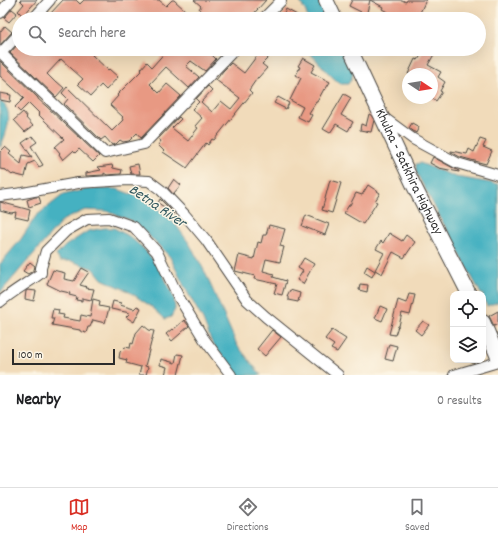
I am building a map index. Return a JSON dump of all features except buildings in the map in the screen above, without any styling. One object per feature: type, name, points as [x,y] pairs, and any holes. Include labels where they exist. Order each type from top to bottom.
[{"type":"highway","points":[[326,0],[332,12]]},
{"type":"highway","name":"Khulna - Satkhira Highway","points":[[353,56],[414,186],[467,291]]},
{"type":"highway","points":[[485,327],[498,357]]},
{"type":"street","points":[[0,13],[11,0]]},
{"type":"street","points":[[39,12],[50,0]]},
{"type":"street","points":[[270,12],[281,1],[280,0]]},
{"type":"street","points":[[12,41],[1,53],[105,153],[144,144],[228,56]]},
{"type":"street","points":[[382,117],[413,139],[457,163],[498,174]]},
{"type":"street","points":[[0,196],[78,183],[128,180],[149,181],[161,190],[190,220],[206,240],[247,300],[338,375]]},
{"type":"street","points":[[0,302],[9,294],[41,273],[46,251],[66,231],[87,219],[109,218],[134,227],[157,252],[178,296],[204,338],[231,375]]},
{"type":"street","points":[[454,375],[498,362]]},
{"type":"water","points":[[299,0],[321,0],[327,12],[306,12]]},
{"type":"water","points":[[313,56],[348,56],[351,62],[353,75],[348,84],[341,84]]},
{"type":"water","points":[[0,101],[5,105],[9,117],[7,130],[0,148]]},
{"type":"water","points":[[420,163],[456,177],[498,184],[498,302],[487,306],[486,291],[479,291],[416,172],[416,164]]},
{"type":"water","points":[[87,189],[117,189],[139,197],[161,211],[176,225],[189,243],[204,270],[237,345],[261,375],[237,375],[212,343],[203,320],[170,257],[132,221],[106,211],[85,210],[63,220],[0,293],[0,264],[21,239],[36,216],[63,195]]},
{"type":"water","points":[[114,228],[129,236],[144,249],[161,270],[174,298],[175,309],[171,317],[165,319],[152,307],[128,291],[102,279],[94,269],[71,261],[60,261],[56,255],[65,246],[88,231]]},
{"type":"water label","name":"Betna River","points":[[157,207]]}]
